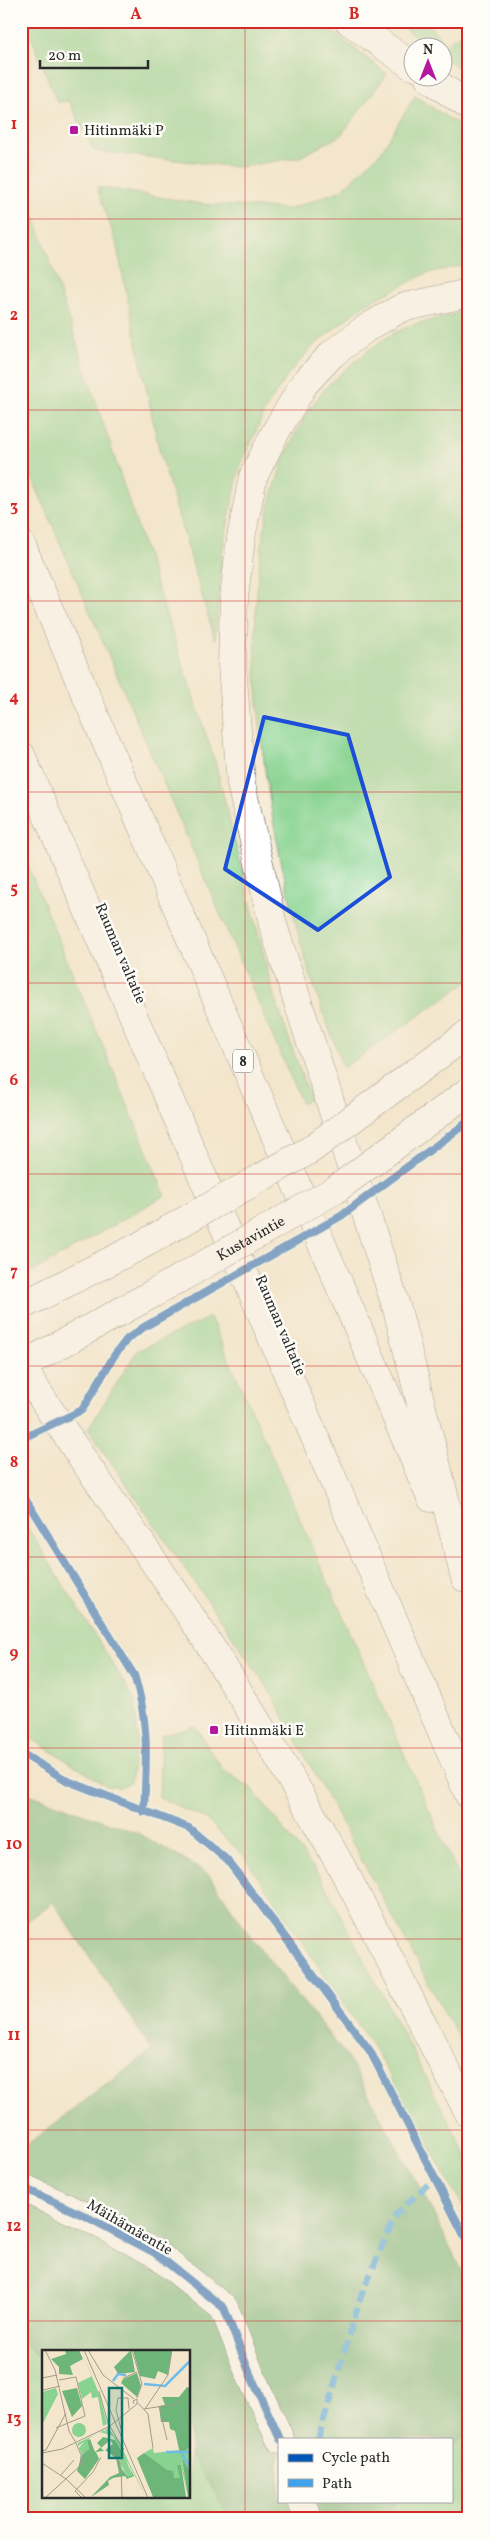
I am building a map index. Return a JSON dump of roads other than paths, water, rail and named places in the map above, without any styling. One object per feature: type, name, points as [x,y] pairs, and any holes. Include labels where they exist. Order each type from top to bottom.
[{"type":"main road","points":[[348,21],[402,59]]},
{"type":"main road","points":[[443,88],[469,106]]},
{"type":"main road","points":[[467,1582],[397,1309],[274,925],[241,784],[232,665],[234,598],[241,538],[253,477],[276,430],[304,384],[332,354],[365,329],[402,308],[469,293]]},
{"type":"main road","name":"8","points":[[21,544],[467,1582]]},
{"type":"main road","name":"Rauman valtatie","points":[[21,755],[469,1795]]},
{"type":"main road","points":[[21,1306],[138,1247],[310,1150],[469,1033]]},
{"type":"main road","name":"Kustavintie","points":[[21,1366],[335,1190],[469,1091]]},
{"type":"main road","points":[[21,1366],[57,1422],[145,1546],[223,1667],[282,1764],[342,1869],[469,2113]]},
{"type":"main road","name":"Mäihämäentie","points":[[21,2187],[85,2216],[155,2253],[224,2308],[250,2374],[280,2438]]},
{"type":"main road","points":[[302,2502],[308,2519]]},
{"type":"place","name":"Hitinmäki P","points":[[74,130]]},
{"type":"place","name":"Hitinmäki E","points":[[214,1730]]}]
